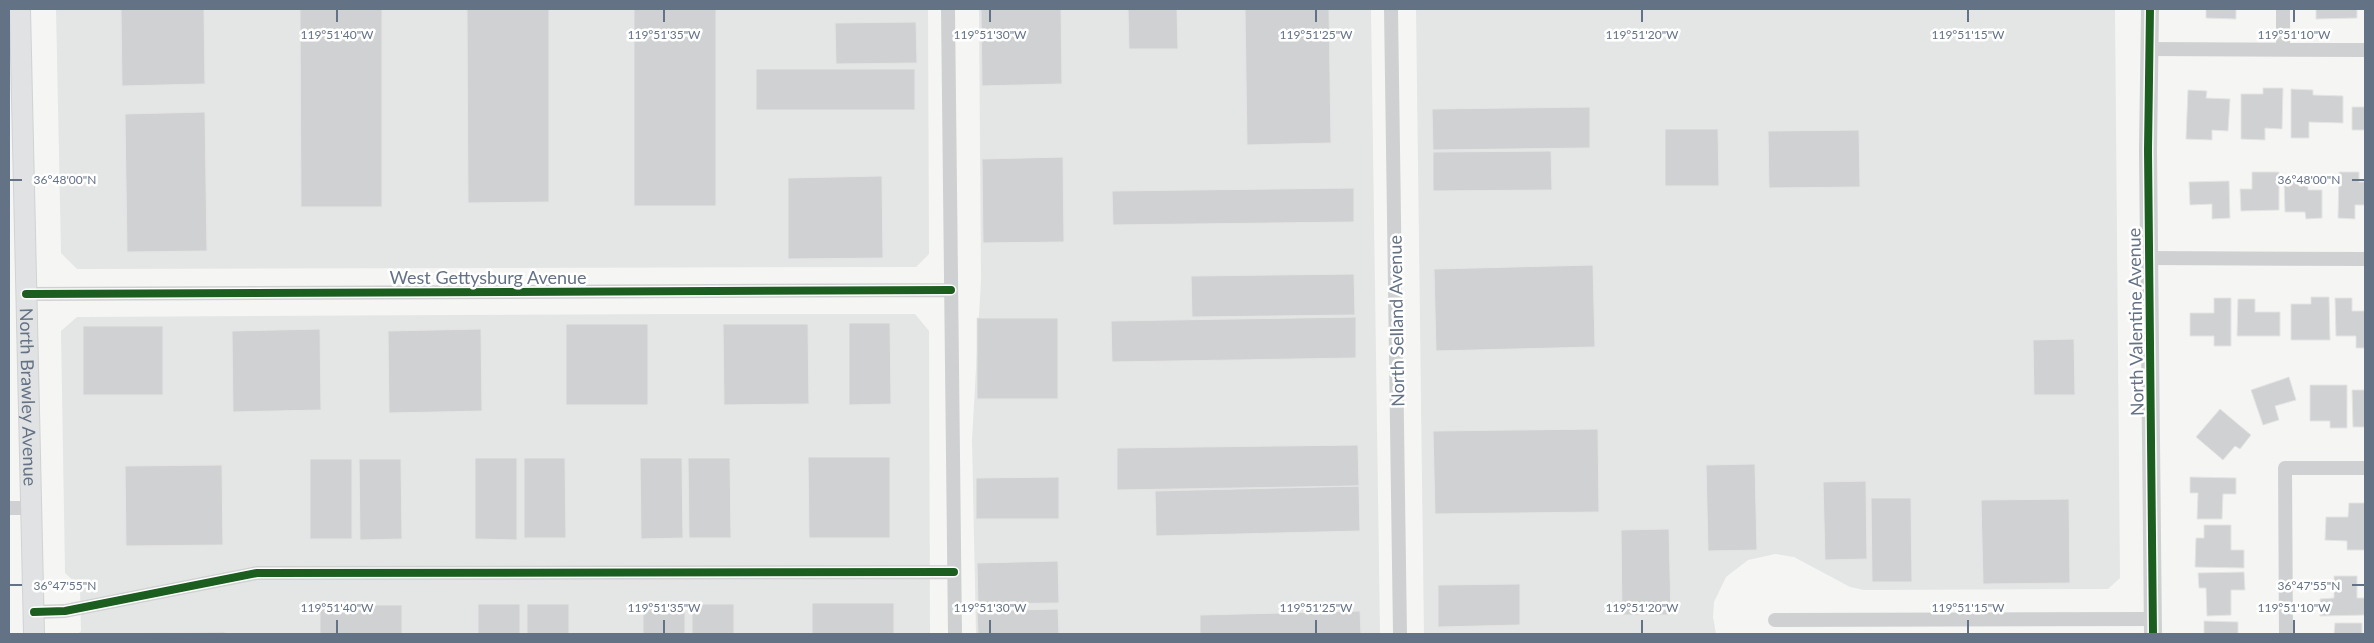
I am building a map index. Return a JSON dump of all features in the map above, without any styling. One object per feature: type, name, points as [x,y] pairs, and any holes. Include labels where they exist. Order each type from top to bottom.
[{"type":"main road","name":"North Brawley Avenue","points":[[20,9],[34,634]]},
{"type":"street","points":[[948,9],[955,634]]},
{"type":"street","name":"North Selland Avenue","points":[[1391,9],[1400,634]]},
{"type":"street","name":"North Valentine Avenue","points":[[2150,9],[2148,150],[2153,627]]},
{"type":"street","points":[[2283,9],[2283,49]]},
{"type":"street","points":[[2150,48],[2365,50]]},
{"type":"street","points":[[2150,258],[2365,259]]},
{"type":"street","name":"West Gettysburg Avenue","points":[[26,294],[951,290]]},
{"type":"street","points":[[2286,634],[2285,468],[2365,468]]},
{"type":"street","points":[[9,508],[30,508]]},
{"type":"street","points":[[34,612],[65,611],[257,573],[954,572]]},
{"type":"street","points":[[1775,620],[2153,627]]},
{"type":"shaded area","points":[[56,9],[928,9],[929,254],[916,267],[77,269],[61,253]]},
{"type":"shaded area","points":[[979,9],[1371,9],[1380,634],[976,634],[972,440],[981,280]]},
{"type":"shaded area","points":[[1416,9],[2115,9],[2120,578],[2108,589],[1864,590],[1850,587],[1794,557],[1775,554],[1748,560],[1726,577],[1714,602],[1713,617],[1716,634],[1424,634]]},
{"type":"shaded area","points":[[915,314],[929,331],[930,634],[78,634],[81,631],[80,587],[65,573],[61,331],[77,317]]},
{"type":"building","points":[[121,9],[204,9],[205,84],[122,86]]},
{"type":"building","points":[[300,9],[382,9],[382,207],[301,207]]},
{"type":"building","points":[[467,9],[549,9],[549,202],[468,203]]},
{"type":"building","points":[[634,9],[716,9],[716,206],[634,206]]},
{"type":"building","points":[[981,9],[1061,9],[1062,84],[982,86]]},
{"type":"building","points":[[1128,9],[1177,9],[1178,49],[1129,49]]},
{"type":"building","points":[[1245,9],[1329,9],[1331,143],[1247,145]]},
{"type":"building","points":[[2206,9],[2236,9],[2236,19],[2206,18]]},
{"type":"building","points":[[2316,9],[2357,9],[2357,18],[2316,19]]},
{"type":"building","points":[[916,22],[917,63],[836,64],[835,23]]},
{"type":"building","points":[[756,69],[915,69],[915,110],[756,110]]},
{"type":"building","points":[[2263,88],[2283,88],[2282,129],[2265,128],[2265,140],[2241,139],[2241,94],[2263,94]]},
{"type":"building","points":[[2291,89],[2313,90],[2313,95],[2343,96],[2343,123],[2309,122],[2309,138],[2291,138]]},
{"type":"building","points":[[2188,90],[2207,91],[2206,98],[2230,99],[2228,131],[2212,130],[2212,140],[2186,139]]},
{"type":"building","points":[[1590,107],[1590,148],[1433,150],[1432,109]]},
{"type":"building","points":[[2352,107],[2365,107],[2365,130],[2352,130]]},
{"type":"building","points":[[205,112],[207,251],[127,252],[125,114]]},
{"type":"building","points":[[1665,129],[1718,129],[1719,186],[1665,186]]},
{"type":"building","points":[[1859,130],[1860,187],[1769,188],[1768,131]]},
{"type":"building","points":[[1551,151],[1552,190],[1433,191],[1433,152]]},
{"type":"building","points":[[1063,157],[1064,242],[983,243],[982,159]]},
{"type":"building","points":[[2252,172],[2279,172],[2279,210],[2241,211],[2240,189],[2252,189]]},
{"type":"building","points":[[2339,172],[2359,172],[2359,182],[2365,182],[2365,205],[2355,205],[2355,219],[2338,218]]},
{"type":"building","points":[[882,176],[883,258],[788,259],[788,178]]},
{"type":"building","points":[[2284,178],[2308,178],[2308,190],[2322,190],[2322,218],[2306,219],[2305,212],[2285,212]]},
{"type":"building","points":[[2229,181],[2230,218],[2212,219],[2212,204],[2190,205],[2189,182]]},
{"type":"building","points":[[1354,188],[1354,222],[1113,225],[1112,191]]},
{"type":"building","points":[[1593,265],[1595,347],[1436,351],[1434,269]]},
{"type":"building","points":[[1354,274],[1355,315],[1192,317],[1191,276]]},
{"type":"building","points":[[2311,297],[2329,297],[2330,340],[2291,340],[2291,304],[2311,304]]},
{"type":"building","points":[[2214,298],[2231,298],[2231,346],[2214,346],[2214,336],[2190,336],[2190,313],[2214,313]]},
{"type":"building","points":[[2335,298],[2352,298],[2352,311],[2365,311],[2365,348],[2356,348],[2356,336],[2336,336]]},
{"type":"building","points":[[2238,299],[2255,299],[2255,312],[2280,312],[2280,336],[2237,336]]},
{"type":"building","points":[[1356,317],[1356,358],[1112,362],[1111,321]]},
{"type":"building","points":[[977,318],[1058,318],[1058,399],[977,399]]},
{"type":"building","points":[[849,323],[890,323],[891,404],[849,405]]},
{"type":"building","points":[[566,324],[648,324],[648,405],[566,405]]},
{"type":"building","points":[[723,324],[808,324],[809,404],[724,405]]},
{"type":"building","points":[[83,326],[163,326],[163,395],[83,395]]},
{"type":"building","points":[[320,329],[321,410],[233,412],[232,331]]},
{"type":"building","points":[[481,329],[482,411],[389,413],[388,331]]},
{"type":"building","points":[[2074,339],[2075,395],[2034,395],[2033,340]]},
{"type":"building","points":[[2289,377],[2296,400],[2275,406],[2279,420],[2263,425],[2251,390]]},
{"type":"building","points":[[2310,385],[2347,385],[2347,428],[2330,428],[2330,421],[2310,421]]},
{"type":"building","points":[[2352,390],[2365,390],[2365,427],[2353,427]]},
{"type":"building","points":[[2220,409],[2251,435],[2240,449],[2235,446],[2223,460],[2196,437]]},
{"type":"building","points":[[1598,429],[1599,512],[1435,514],[1433,431]]},
{"type":"building","points":[[1358,445],[1359,486],[1117,490],[1117,448]]},
{"type":"building","points":[[808,457],[890,457],[890,538],[809,538]]},
{"type":"building","points":[[475,458],[517,458],[517,540],[475,539]]},
{"type":"building","points":[[524,458],[565,458],[566,538],[524,538]]},
{"type":"building","points":[[640,458],[682,458],[683,538],[641,539]]},
{"type":"building","points":[[688,458],[730,458],[731,538],[689,538]]},
{"type":"building","points":[[310,459],[352,459],[352,539],[310,539]]},
{"type":"building","points":[[359,459],[401,459],[402,539],[360,540]]},
{"type":"building","points":[[1755,464],[1757,550],[1708,551],[1706,465]]},
{"type":"building","points":[[222,465],[223,545],[126,546],[125,466]]},
{"type":"building","points":[[1059,477],[1059,519],[976,519],[976,478]]},
{"type":"building","points":[[2190,477],[2236,478],[2236,494],[2223,494],[2222,519],[2197,519],[2198,493],[2190,493]]},
{"type":"building","points":[[1866,481],[1867,559],[1825,560],[1823,482]]},
{"type":"building","points":[[1359,486],[1360,531],[1156,536],[1155,491]]},
{"type":"building","points":[[1871,498],[1911,498],[1912,582],[1872,582]]},
{"type":"building","points":[[2069,499],[2070,583],[1983,584],[1981,500]]},
{"type":"building","points":[[2349,503],[2365,503],[2365,550],[2347,550],[2347,541],[2325,540],[2326,517],[2348,517]]},
{"type":"building","points":[[2204,525],[2231,525],[2231,550],[2244,550],[2244,568],[2195,567],[2196,538],[2204,538]]},
{"type":"building","points":[[1669,529],[1671,615],[1622,615],[1621,530]]},
{"type":"building","points":[[1058,561],[1059,603],[978,604],[977,563]]},
{"type":"building","points":[[2244,572],[2245,590],[2231,590],[2231,615],[2207,616],[2206,588],[2199,588],[2198,573]]},
{"type":"building","points":[[2334,576],[2357,576],[2357,598],[2365,598],[2365,615],[2320,616],[2320,599],[2334,598]]},
{"type":"building","points":[[1520,584],[1520,625],[1438,627],[1438,585]]},
{"type":"building","points":[[643,603],[685,604],[685,634],[643,634]]},
{"type":"building","points":[[812,603],[894,603],[894,634],[812,634]]},
{"type":"building","points":[[478,604],[520,604],[520,634],[478,634]]},
{"type":"building","points":[[527,604],[569,604],[569,634],[527,634]]},
{"type":"building","points":[[692,604],[734,604],[734,634],[692,634]]},
{"type":"building","points":[[320,605],[402,605],[402,634],[320,634]]},
{"type":"building","points":[[1058,609],[1059,634],[978,634],[977,611]]},
{"type":"building","points":[[1360,611],[1361,634],[1200,634],[1200,615]]},
{"type":"building","points":[[2204,621],[2238,622],[2238,634],[2204,634]]},
{"type":"building","points":[[2335,623],[2362,623],[2362,634],[2334,634]]},
{"type":"building","points":[[225,632],[225,634],[144,634],[144,633]]},
{"type":"building","points":[[1601,633],[1601,634],[1517,634]]},
{"type":"cycle path","points":[[2150,9],[2148,150],[2153,634]]},
{"type":"cycle path","points":[[26,294],[951,290]]},
{"type":"cycle path","points":[[34,612],[65,611],[257,573],[954,572]]}]
